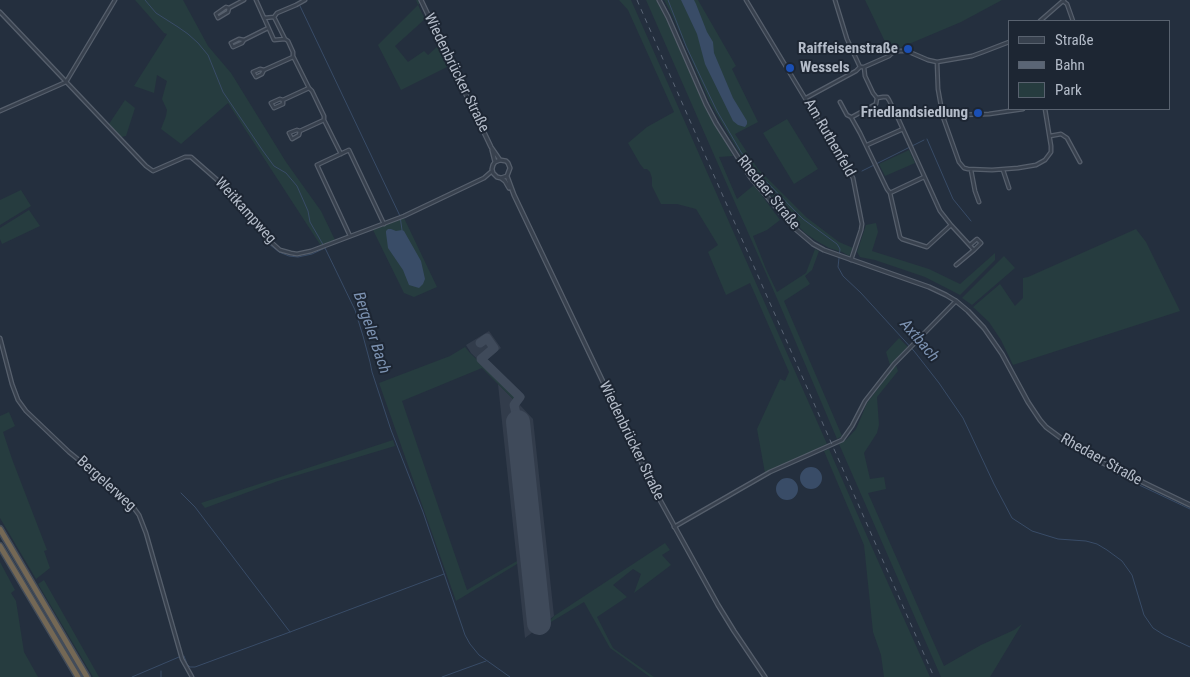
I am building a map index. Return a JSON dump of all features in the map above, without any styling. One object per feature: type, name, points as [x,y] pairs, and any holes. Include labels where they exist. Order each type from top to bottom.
[{"type":"highway","points":[[0,529],[87,677]]},
{"type":"highway","points":[[0,546],[78,677]]},
{"type":"street","points":[[0,111],[66,82],[115,0]]},
{"type":"street","points":[[229,8],[228,12],[218,18],[216,14],[226,7],[229,8],[244,0]]},
{"type":"street","points":[[256,0],[274,40],[285,39]]},
{"type":"street","points":[[264,18],[274,17],[305,0]]},
{"type":"street","name":"Wiedenbrücker Straße","points":[[421,0],[491,147]]},
{"type":"street","name":"Rhedaer Straße","points":[[659,0],[706,104],[732,149],[751,178],[793,228],[813,244],[834,254],[929,287],[956,301],[984,328],[1002,354],[1028,402],[1046,427],[1069,444],[1103,463],[1190,505]]},
{"type":"street","name":"Am Ruthenfeld","points":[[746,0],[853,178],[862,224],[851,260]]},
{"type":"street","points":[[835,0],[847,39],[877,98],[876,104],[851,117]]},
{"type":"street","points":[[1041,20],[1064,1],[1073,20]]},
{"type":"street","name":"Weitkampweg","points":[[0,12],[151,171],[155,171],[185,157],[191,157],[223,185],[280,250],[298,254],[351,237],[401,218],[484,178]]},
{"type":"street","points":[[274,17],[285,39],[288,41],[341,154]]},
{"type":"street","points":[[244,40],[239,39],[231,43],[233,47],[268,28]]},
{"type":"street","points":[[806,98],[862,67],[901,50],[937,62],[972,56],[1008,42]]},
{"type":"street","points":[[264,70],[294,56]]},
{"type":"street","points":[[937,62],[938,89],[943,117],[964,168],[983,171],[1003,170],[1036,165],[1045,160],[1051,146],[1045,110]]},
{"type":"street","points":[[857,70],[865,76]]},
{"type":"street","points":[[283,100],[283,104],[274,108],[271,103],[280,99],[283,100],[309,88]]},
{"type":"street","points":[[877,98],[887,97],[889,100],[940,210],[974,250]]},
{"type":"street","points":[[840,102],[847,115],[851,117],[890,193],[899,235],[902,239],[926,247],[951,225]]},
{"type":"street","points":[[943,117],[1017,110]]},
{"type":"street","points":[[300,131],[324,120]]},
{"type":"street","points":[[866,145],[903,129]]},
{"type":"street","points":[[1050,136],[1061,134],[1064,136],[1080,162]]},
{"type":"street","points":[[491,147],[500,160]]},
{"type":"street","points":[[491,147],[495,162]]},
{"type":"street","points":[[351,237],[317,165],[349,150],[384,224]]},
{"type":"street","points":[[484,178],[492,171],[495,162],[500,160],[506,161],[510,166],[507,176],[501,178]]},
{"type":"street","points":[[971,170],[979,202]]},
{"type":"street","points":[[1003,170],[1009,188]]},
{"type":"street","points":[[492,171],[505,181],[514,195]]},
{"type":"street","points":[[484,178],[495,175]]},
{"type":"street","points":[[507,176],[514,195]]},
{"type":"street","points":[[890,193],[924,177]]},
{"type":"street","name":"Wiedenbrücker Straße","points":[[514,195],[655,491],[734,631],[765,677]]},
{"type":"street","points":[[956,265],[981,243],[977,239],[970,245]]},
{"type":"street","points":[[674,527],[770,472],[842,440],[852,426],[865,401],[894,364],[956,301]]},
{"type":"street","name":"Bergelerweg","points":[[0,338],[12,384],[18,400],[26,411],[69,452],[128,500],[139,515],[146,533],[182,659],[192,677]]},
{"type":"shaded area","points":[[489,331],[501,348],[486,361],[525,397],[518,403],[533,419],[554,616],[525,638],[498,384],[514,400],[517,398],[471,353],[466,345]]},
{"type":"green space","points":[[135,0],[183,0],[208,46],[231,73],[286,162],[321,211],[335,240],[321,246],[228,103],[181,144],[161,129],[167,110],[162,99],[167,81],[157,75],[154,93],[134,86],[167,34]]},
{"type":"green space","points":[[619,0],[631,0],[827,444],[765,473],[757,429],[780,379],[785,381],[789,372],[750,283],[726,295],[708,252],[718,245],[696,209],[677,204],[661,204],[652,186],[650,172],[640,164],[628,143],[647,127],[674,112],[628,10]]},
{"type":"green space","points":[[646,0],[656,0],[704,105],[733,156],[719,157],[737,199],[754,185],[780,220],[767,230],[753,236],[777,292],[806,273],[815,249],[819,251],[812,270],[805,276],[810,284],[784,301],[842,436],[837,439],[779,303]]},
{"type":"green space","points":[[664,0],[698,0],[736,66],[732,69],[758,122],[735,134],[758,169],[806,217],[839,242],[853,248],[849,256],[829,248],[805,233],[779,206],[745,162],[710,103]]},
{"type":"green space","points":[[865,0],[1002,0],[961,22],[890,52]]},
{"type":"green space","points":[[418,5],[425,19],[395,46],[408,62],[424,51],[428,55],[438,46],[447,67],[401,90],[378,45]]},
{"type":"green space","points":[[125,100],[135,108],[126,136],[121,137],[109,124]]},
{"type":"green space","points":[[787,119],[818,169],[794,184],[763,133]]},
{"type":"green space","points":[[909,150],[915,163],[885,176],[879,164]]},
{"type":"green space","points":[[21,190],[31,206],[0,225],[0,200]]},
{"type":"green space","points":[[29,210],[40,226],[2,244],[0,228]]},
{"type":"green space","points":[[404,218],[437,287],[414,297],[404,293],[373,230]]},
{"type":"green space","points":[[876,223],[878,232],[872,251],[929,269],[960,284],[995,253],[995,260],[960,295],[925,277],[875,260],[860,257],[857,252],[866,225]]},
{"type":"green space","points":[[1136,229],[1146,242],[1180,311],[1013,365],[1001,340],[989,322],[973,307],[1000,284],[1015,306],[1023,298],[1023,278]]},
{"type":"green space","points":[[1004,256],[1015,268],[972,305],[962,298]]},
{"type":"green space","points":[[899,338],[908,347],[890,365],[886,352]]},
{"type":"green space","points":[[465,347],[517,398],[515,401],[482,368],[402,401],[467,590],[517,561],[517,564],[456,601],[379,383],[450,356]]},
{"type":"green space","points":[[896,365],[898,371],[877,397],[879,425],[877,433],[864,453],[870,479],[884,477],[886,489],[868,493],[944,666],[1022,624],[990,677],[941,677],[839,444],[847,439],[856,429],[867,403]]},
{"type":"green space","points":[[9,412],[15,426],[3,432],[47,550],[44,551],[50,568],[36,579],[0,518],[0,416]]},
{"type":"green space","points":[[393,440],[395,446],[278,481],[205,508],[201,503]]},
{"type":"green space","points":[[829,449],[930,677],[884,677],[881,655],[873,632],[864,545],[824,451]]},
{"type":"green space","points":[[665,543],[670,550],[662,555],[671,565],[634,593],[641,574],[633,569],[613,585],[627,597],[597,617],[613,648],[654,677],[650,677],[610,648],[584,602],[546,625],[554,616]]},
{"type":"green space","points":[[0,562],[15,590],[11,593],[16,601],[24,652],[38,677],[0,677]]},
{"type":"green space","points":[[44,580],[99,677],[93,677],[38,584]]},
{"type":"water","points":[[681,0],[694,0],[713,42],[714,53],[733,98],[747,121],[745,127],[733,121],[705,64],[697,34]]},
{"type":"water","points":[[388,229],[404,231],[421,261],[425,279],[419,288],[409,285],[403,270],[388,248],[386,231]]},
{"type":"water","points":[[811,467],[819,470],[822,478],[819,486],[811,489],[803,486],[800,478],[803,470]]},
{"type":"water","points":[[787,478],[795,481],[798,489],[795,497],[787,500],[779,497],[776,489],[779,481]]},
{"type":"waterway","name":"Bergeler Bach","points":[[145,0],[156,13],[188,34],[208,55],[223,92],[263,151],[274,166],[286,173],[297,186],[308,211],[310,222],[325,248],[355,310],[372,372],[391,430],[423,512],[465,635],[479,655],[510,677]]},
{"type":"waterway","name":"Axtbach","points":[[668,0],[686,46],[703,82],[717,111],[741,152],[752,167],[803,219],[837,244],[840,249],[838,267],[843,276],[914,351],[963,418],[1012,518],[1032,531],[1058,539],[1086,541],[1097,544],[1107,550],[1122,561],[1132,575],[1144,615],[1153,628],[1190,647]]},
{"type":"waterway","points":[[300,6],[400,216],[402,230]]},
{"type":"waterway","points":[[927,139],[953,199],[971,221]]},
{"type":"waterway","points":[[862,171],[924,140]]},
{"type":"waterway","points":[[193,161],[222,186],[269,244],[279,252],[298,257],[312,254],[325,248]]},
{"type":"waterway","points":[[1068,446],[1094,461]]},
{"type":"waterway","points":[[1116,474],[1190,509]]},
{"type":"waterway","points":[[181,493],[195,507],[290,632]]},
{"type":"waterway","points":[[184,656],[187,664],[190,667],[195,667],[444,574]]},
{"type":"waterway","points":[[132,677],[179,657]]},
{"type":"waterway","points":[[442,677],[486,661]]},
{"type":"waterway","points":[[161,671],[161,677]]},
{"type":"taxiway","points":[[480,343],[487,338],[494,348],[481,359],[520,397],[514,405],[518,422]]},
{"type":"runway","points":[[518,422],[539,623]]},
{"type":"railway","points":[[637,0],[934,677]]},
{"type":"place","name":"Raiffeisenstraße","points":[[908,49]]},
{"type":"place","name":"Wessels","points":[[790,68]]},
{"type":"place","name":"Friedlandsiedlung","points":[[978,113]]}]
